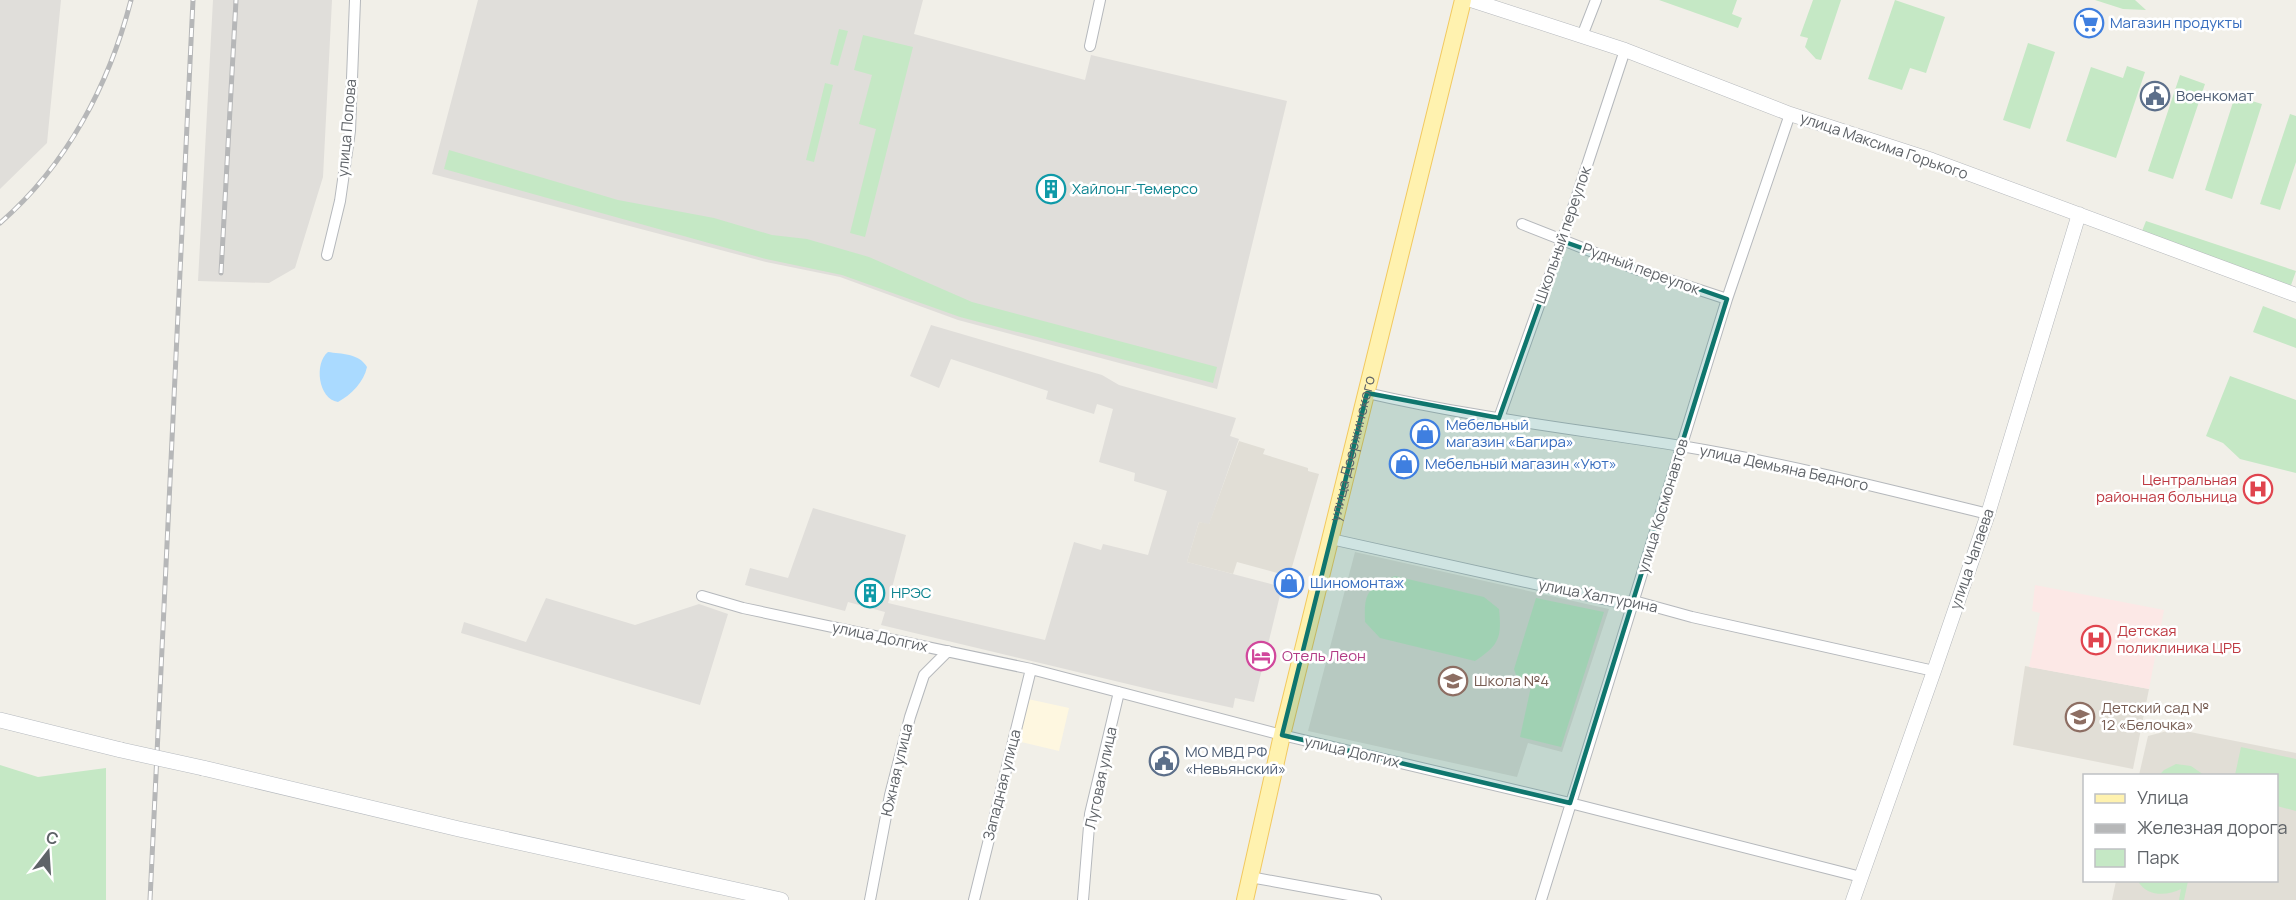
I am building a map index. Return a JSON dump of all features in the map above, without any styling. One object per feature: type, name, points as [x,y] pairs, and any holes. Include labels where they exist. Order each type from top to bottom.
[{"type":"main road","name":"улица Дзержинского","points":[[1245,900],[1282,735],[1463,0]]},
{"type":"main road","points":[[0,720],[459,829],[780,900]]},
{"type":"street","name":"улица Попова","points":[[327,255],[340,201],[350,131],[355,0]]},
{"type":"street","points":[[1090,45],[1101,0]]},
{"type":"street","name":"улица Максима Горького","points":[[1471,0],[1625,50],[1790,114],[1932,160],[2296,295]]},
{"type":"street","points":[[1582,36],[1596,0]]},
{"type":"street","name":"Школьный переулок","points":[[1499,418],[1562,241],[1625,50]]},
{"type":"street","name":"улица Космонавтов","points":[[1541,900],[1727,299],[1790,114]]},
{"type":"street","name":"улица Чапаева","points":[[1853,900],[1988,514],[2079,214]]},
{"type":"street","name":"Рудный переулок","points":[[1522,224],[1636,269],[1727,299]]},
{"type":"street","name":"улица Демьяна Бедного","points":[[1367,393],[1499,418],[1681,446],[1838,477],[1988,514]]},
{"type":"street","name":"улица Халтурина","points":[[1331,539],[1621,603],[1634,601],[1692,618],[1934,671]]},
{"type":"street","name":"улица Долгих","points":[[702,596],[743,608],[1031,669],[1282,735],[1570,803],[1861,877]]},
{"type":"street","name":"Южная улица","points":[[870,900],[890,795],[910,717],[924,675],[948,651]]},
{"type":"street","name":"Западная улица","points":[[974,900],[1031,669]]},
{"type":"street","name":"Луговая улица","points":[[1083,900],[1090,814],[1119,692]]},
{"type":"street","points":[[1250,877],[1376,900]]},
{"type":"highlighted area","points":[[1562,241],[1727,299],[1570,803],[1282,735],[1367,393],[1499,418]]},
{"type":"shaded area","points":[[0,0],[61,0],[47,143],[0,189]]},
{"type":"shaded area","points":[[213,0],[332,0],[323,177],[295,268],[269,283],[198,281]]},
{"type":"shaded area","points":[[478,0],[923,0],[914,34],[1085,80],[1091,55],[1287,101],[1217,389],[958,320],[840,277],[766,262],[432,174]]},
{"type":"shaded area","points":[[931,325],[1102,375],[1119,385],[1236,418],[1230,436],[1239,439],[1209,525],[1199,522],[1187,562],[1282,587],[1254,702],[1235,698],[1233,708],[1161,692],[881,625],[885,612],[848,602],[845,611],[745,585],[750,568],[788,578],[813,508],[906,535],[888,603],[1045,640],[1074,542],[1101,550],[1103,544],[1148,555],[1167,491],[1134,481],[1135,473],[1099,462],[1113,409],[1097,404],[1094,414],[1046,399],[1048,391],[951,359],[939,388],[910,376]]},
{"type":"shaded area","points":[[1239,441],[1265,449],[1263,454],[1308,468],[1308,471],[1319,474],[1292,567],[1285,575],[1237,562],[1233,574],[1187,562],[1199,522],[1209,524]]},
{"type":"shaded area","name":"Школа №4","points":[[1355,552],[1609,609],[1562,752],[1528,743],[1517,777],[1308,731]]},
{"type":"shaded area","name":"Детская поликлиника ЦРБ","points":[[2035,585],[2164,610],[2149,689],[2029,667],[2040,613],[2032,611]]},
{"type":"shaded area","points":[[546,598],[635,625],[699,604],[728,614],[700,705],[461,633],[464,622],[526,642]]},
{"type":"shaded area","name":"Детский сад № 12 «Белочка»","points":[[2025,666],[2149,689],[2133,769],[2013,745]]},
{"type":"shaded area","points":[[1028,699],[1069,708],[1059,751],[1017,741]]},
{"type":"shaded area","points":[[2175,729],[2296,753],[2296,900],[2112,900],[2116,882],[2278,882],[2278,774],[2139,774],[2148,736]]},
{"type":"green space","points":[[1659,0],[1737,0],[1732,14],[1742,18],[1738,28]]},
{"type":"green space","points":[[1813,0],[1841,0],[1821,60],[1816,59],[1805,47],[1808,38],[1800,36]]},
{"type":"green space","points":[[1895,0],[1945,17],[1926,73],[1910,68],[1902,90],[1868,79]]},
{"type":"green space","points":[[2095,0],[2135,0],[2146,10],[2123,9]]},
{"type":"green space","points":[[839,29],[848,31],[838,66],[830,64]]},
{"type":"green space","points":[[863,35],[913,47],[865,237],[850,233],[876,129],[859,124],[872,75],[854,70]]},
{"type":"green space","points":[[2028,43],[2055,52],[2030,129],[2003,120]]},
{"type":"green space","points":[[2127,66],[2145,72],[2116,158],[2066,141],[2091,67],[2123,78]]},
{"type":"green space","points":[[2180,75],[2205,84],[2173,179],[2148,171]]},
{"type":"green space","points":[[825,83],[833,85],[814,162],[806,160]]},
{"type":"green space","points":[[2235,96],[2262,104],[2232,199],[2205,190]]},
{"type":"green space","points":[[2290,114],[2296,116],[2296,162],[2280,210],[2260,204]]},
{"type":"green space","points":[[449,150],[618,200],[714,218],[772,235],[807,239],[869,257],[972,302],[1217,367],[1213,383],[960,317],[842,275],[766,259],[444,169]]},
{"type":"green space","points":[[2146,221],[2296,271],[2290,288],[2142,231]]},
{"type":"green space","points":[[2263,306],[2296,319],[2296,348],[2253,332]]},
{"type":"green space","points":[[2230,376],[2296,400],[2296,473],[2240,459],[2223,443],[2206,436]]},
{"type":"green space","points":[[1395,576],[1484,597],[1499,609],[1500,627],[1494,645],[1475,661],[1380,638],[1365,622],[1365,604],[1373,588]]},
{"type":"green space","points":[[1536,598],[1604,612],[1561,747],[1520,737],[1532,682],[1517,678],[1514,669]]},
{"type":"green space","points":[[2241,747],[2296,759],[2296,811],[2278,806],[2278,774],[2235,774]]},
{"type":"green space","points":[[2176,764],[2191,766],[2203,774],[2160,774]]},
{"type":"green space","points":[[0,765],[38,777],[106,768],[106,900],[0,900]]},
{"type":"green space","points":[[2139,882],[2188,882],[2184,900],[2179,900],[2181,889],[2158,894]]},
{"type":"water","points":[[328,352],[355,357],[364,362],[367,367],[356,388],[338,402],[326,394],[320,380],[321,364]]},
{"type":"railway","points":[[0,223],[46,176],[82,122],[111,63],[131,0]]},
{"type":"railway","points":[[150,900],[193,0]]},
{"type":"railway","points":[[221,273],[236,0]]},
{"type":"place","name":"Магазин продукты","points":[[2089,23]]},
{"type":"place","name":"Военкомат","points":[[2155,96]]},
{"type":"place","name":"Хайлонг-Темерсо","points":[[1051,189]]},
{"type":"place","name":"Мебельный магазин «Багира»","points":[[1425,434]]},
{"type":"place","name":"Мебельный магазин «Уют»","points":[[1404,464]]},
{"type":"place","name":"Центральная районная больница","points":[[2258,489]]},
{"type":"place","name":"Шиномонтаж","points":[[1289,583]]},
{"type":"place","name":"НРЭС","points":[[870,593]]},
{"type":"place","name":"Детская поликлиника ЦРБ","points":[[2096,640]]},
{"type":"place","name":"Отель Леон","points":[[1261,656]]},
{"type":"place","name":"Школа №4","points":[[1453,681]]},
{"type":"place","name":"Детский сад № 12 «Белочка»","points":[[2080,717]]},
{"type":"place","name":"МО МВД РФ «Невьянский»","points":[[1164,761]]}]
